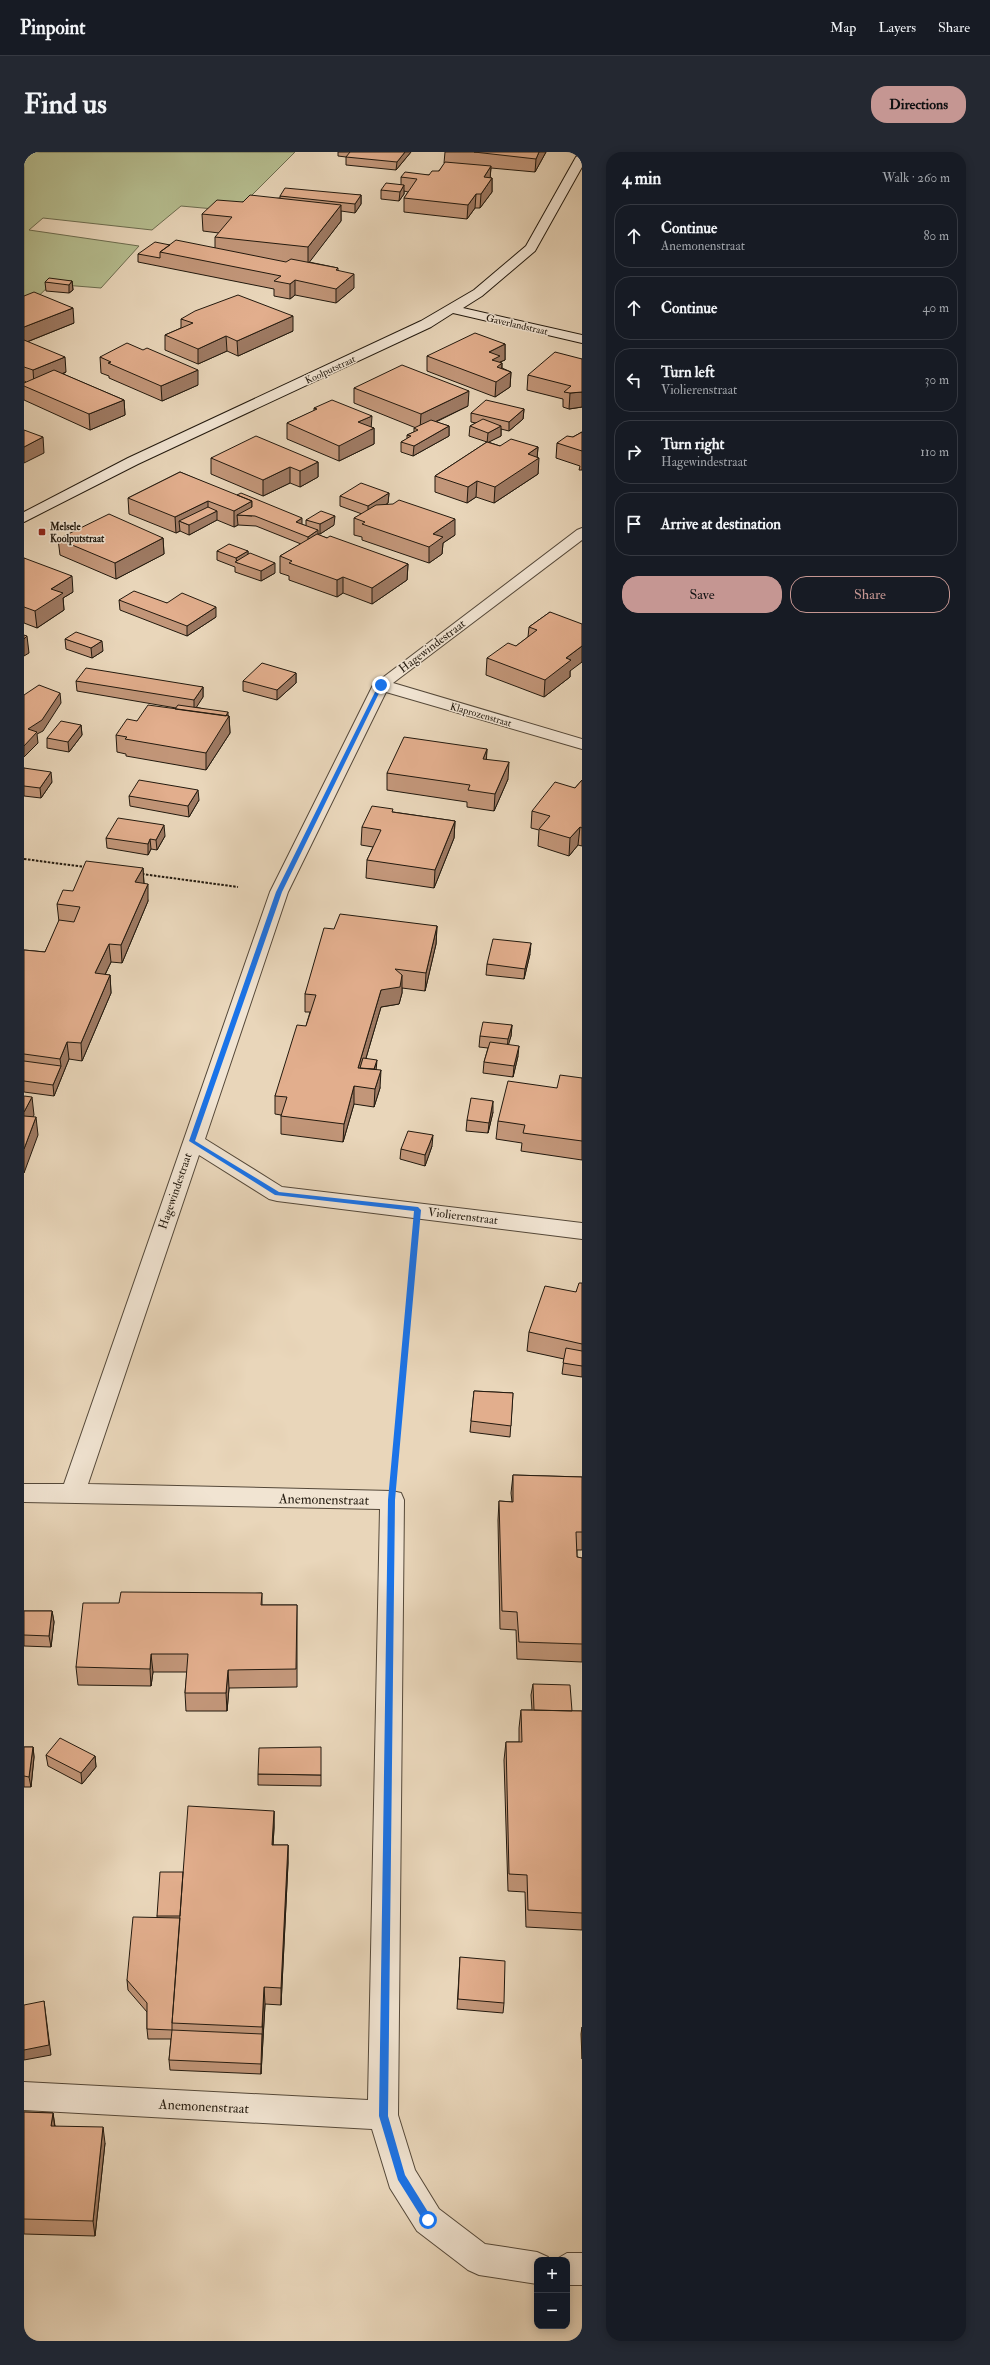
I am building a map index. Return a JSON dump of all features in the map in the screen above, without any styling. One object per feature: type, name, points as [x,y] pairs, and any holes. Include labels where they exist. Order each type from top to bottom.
[{"type":"street","name":"Koolputstraat","points":[[24,518],[133,461],[426,324],[478,293],[531,248],[582,157]]},
{"type":"street","name":"Gaverlandstraat","points":[[452,309],[582,339]]},
{"type":"street","name":"Hagewindestraat","points":[[73,1493],[192,1141],[279,892],[381,685],[582,533]]},
{"type":"street","name":"Klaprozenstraat","points":[[381,685],[582,744]]},
{"type":"street","name":"Violierenstraat","points":[[192,1141],[277,1194],[582,1231]]},
{"type":"street","points":[[24,1493],[73,1493]]},
{"type":"street","name":"Anemonenstraat","points":[[73,1493],[392,1500]]},
{"type":"street","points":[[392,1500],[383,2116],[401,2177],[428,2220],[479,2259],[534,2268]]},
{"type":"street","name":"Anemonenstraat","points":[[24,2096],[383,2116]]},
{"type":"street","points":[[570,2269],[582,2269]]},
{"type":"path","points":[[24,859],[86,867]]},
{"type":"path","points":[[140,874],[279,892]]},
{"type":"path","points":[[392,1500],[418,1210]]},
{"type":"green space","points":[[24,152],[295,152],[236,211],[181,206],[152,230],[43,218],[29,230],[139,246],[101,288],[51,284],[24,310]]},
{"type":"building","points":[[350,152],[405,152],[397,162],[346,157]]},
{"type":"building","points":[[474,152],[539,152],[536,159]]},
{"type":"building","points":[[445,162],[491,166],[484,177],[492,178],[481,194],[476,194],[468,205],[404,198],[417,179],[401,177],[405,172],[429,175],[432,171],[439,171]]},
{"type":"building","points":[[386,183],[404,185],[400,192],[381,190]]},
{"type":"building","points":[[285,188],[361,195],[355,204],[280,196]]},
{"type":"building","points":[[250,195],[341,205],[308,247],[215,237],[232,217],[202,214],[217,200],[243,202]]},
{"type":"building","points":[[176,240],[286,262],[291,259],[338,268],[336,270],[354,274],[336,289],[295,280],[290,284],[274,281],[281,276],[160,252]]},
{"type":"building","points":[[155,242],[170,245],[160,252],[160,258],[138,254]]},
{"type":"building","points":[[49,278],[72,281],[69,285],[45,282]]},
{"type":"building","points":[[34,292],[73,308],[24,327],[24,296]]},
{"type":"building","points":[[238,295],[293,316],[237,341],[226,336],[198,349],[165,335],[193,323],[181,319],[195,311]]},
{"type":"building","points":[[475,333],[505,344],[489,352],[500,356],[492,360],[502,363],[497,367],[511,372],[496,382],[427,356]]},
{"type":"building","points":[[24,340],[65,357],[33,370],[24,367]]},
{"type":"building","points":[[127,343],[143,350],[147,348],[198,370],[161,386],[108,363],[111,362],[100,357]]},
{"type":"building","points":[[555,352],[582,359],[582,392],[564,392],[571,386],[528,375]]},
{"type":"building","points":[[402,365],[469,391],[421,414],[354,388]]},
{"type":"building","points":[[54,370],[124,400],[89,414],[24,386],[24,383]]},
{"type":"building","points":[[332,400],[372,416],[358,422],[374,428],[339,446],[287,423],[317,409],[314,408]]},
{"type":"building","points":[[486,400],[524,409],[509,422],[471,413]]},
{"type":"building","points":[[483,419],[501,426],[488,433],[470,426]]},
{"type":"building","points":[[431,420],[449,426],[414,446],[401,442],[411,436],[407,435],[418,430],[414,428]]},
{"type":"building","points":[[24,430],[43,437],[24,447]]},
{"type":"building","points":[[582,432],[582,451],[557,443],[567,436],[573,437]]},
{"type":"building","points":[[256,436],[318,462],[300,471],[290,467],[263,480],[211,458]]},
{"type":"building","points":[[511,439],[538,447],[528,454],[539,458],[495,487],[477,481],[468,487],[435,476],[487,442],[500,446]]},
{"type":"building","points":[[180,472],[252,501],[234,511],[208,501],[175,517],[128,498]]},
{"type":"building","points":[[361,483],[389,493],[368,506],[340,496]]},
{"type":"building","points":[[241,493],[302,518],[296,522],[318,530],[308,537],[255,516],[237,515],[252,507],[252,501],[237,495]]},
{"type":"building","points":[[399,500],[455,519],[433,534],[443,537],[429,547],[362,524],[365,522],[354,518],[376,505],[393,504]]},
{"type":"building","points":[[208,507],[217,511],[189,525],[179,521]]},
{"type":"building","points":[[321,511],[335,516],[320,524],[306,520]]},
{"type":"building","points":[[109,514],[163,538],[115,563],[58,539]]},
{"type":"building","points":[[317,534],[327,538],[330,536],[408,564],[372,588],[343,577],[337,580],[289,563],[292,561],[280,556]]},
{"type":"building","points":[[229,544],[248,551],[236,558],[217,551]]},
{"type":"building","points":[[250,553],[275,563],[261,571],[235,562]]},
{"type":"building","points":[[24,558],[72,576],[51,589],[63,593],[35,611],[24,607]]},
{"type":"building","points":[[134,591],[167,603],[182,593],[216,607],[187,626],[119,600]]},
{"type":"building","points":[[550,612],[582,624],[582,646],[566,658],[571,660],[545,680],[487,658],[508,643],[516,646],[537,630],[529,627]]},
{"type":"building","points":[[76,632],[102,641],[91,648],[65,639]]},
{"type":"building","points":[[262,663],[296,673],[277,690],[243,681]]},
{"type":"building","points":[[86,668],[203,687],[194,700],[76,681]]},
{"type":"building","points":[[39,685],[60,693],[42,720],[28,729],[37,732],[24,746],[24,695]]},
{"type":"building","points":[[148,705],[229,716],[206,753],[125,739],[127,737],[116,735],[127,719],[137,721]]},
{"type":"building","points":[[178,705],[228,712],[226,716],[175,709]]},
{"type":"building","points":[[61,721],[81,725],[68,742],[47,738]]},
{"type":"building","points":[[404,737],[487,749],[483,759],[509,762],[495,794],[468,790],[470,785],[387,773]]},
{"type":"building","points":[[24,768],[51,772],[40,788],[24,786]]},
{"type":"building","points":[[139,780],[198,790],[188,806],[129,796]]},
{"type":"building","points":[[582,780],[582,828],[580,827],[570,838],[539,829],[550,816],[532,811],[555,782],[575,788]]},
{"type":"building","points":[[372,806],[393,809],[392,812],[455,821],[435,870],[367,860],[381,830],[362,827]]},
{"type":"building","points":[[118,818],[164,825],[156,840],[150,839],[148,844],[106,838]]},
{"type":"building","points":[[86,861],[143,868],[135,882],[148,884],[121,945],[109,944],[95,973],[110,975],[81,1043],[67,1042],[60,1059],[24,1054],[24,950],[45,952],[59,920],[74,922],[80,907],[57,904],[63,890],[73,891]]},
{"type":"building","points":[[340,914],[437,926],[426,973],[395,969],[402,975],[400,987],[381,990],[358,1068],[381,1070],[375,1089],[354,1086],[344,1124],[281,1116],[287,1097],[275,1096],[297,1025],[306,1026],[316,995],[305,994],[324,928],[334,929]]},
{"type":"building","points":[[493,939],[531,943],[525,969],[487,964]]},
{"type":"building","points":[[483,1022],[512,1025],[508,1039],[480,1036]]},
{"type":"building","points":[[490,1042],[519,1046],[514,1066],[484,1062]]},
{"type":"building","points":[[363,1058],[377,1060],[374,1069],[360,1068]]},
{"type":"building","points":[[24,1061],[61,1066],[53,1085],[24,1081]]},
{"type":"building","points":[[560,1075],[582,1078],[582,1141],[523,1133],[525,1125],[498,1121],[508,1081],[557,1088]]},
{"type":"building","points":[[24,1096],[32,1097],[24,1112]]},
{"type":"building","points":[[471,1098],[493,1101],[489,1123],[467,1120]]},
{"type":"building","points":[[24,1116],[36,1117],[24,1149]]},
{"type":"building","points":[[408,1131],[433,1135],[425,1155],[401,1149]]},
{"type":"building","points":[[579,1283],[582,1283],[582,1344],[529,1332],[545,1286],[576,1292]]},
{"type":"building","points":[[566,1348],[582,1351],[582,1366],[563,1363]]},
{"type":"building","points":[[474,1391],[513,1393],[511,1426],[471,1421]]},
{"type":"building","points":[[513,1475],[582,1477],[582,1532],[576,1532],[577,1557],[582,1558],[582,1644],[519,1642],[517,1612],[502,1611],[499,1501],[513,1502]]},
{"type":"building","points":[[121,1592],[262,1593],[261,1605],[297,1605],[296,1669],[228,1670],[226,1693],[185,1693],[188,1654],[151,1654],[150,1669],[76,1667],[83,1603],[119,1603]]},
{"type":"building","points":[[24,1611],[52,1611],[49,1636],[24,1635]]},
{"type":"building","points":[[533,1684],[570,1685],[572,1711],[534,1710]]},
{"type":"building","points":[[521,1710],[582,1711],[582,1913],[528,1910],[527,1875],[509,1874],[506,1742],[522,1742]]},
{"type":"building","points":[[60,1738],[95,1756],[81,1773],[46,1755]]},
{"type":"building","points":[[24,1747],[33,1747],[29,1777],[24,1776]]},
{"type":"building","points":[[321,1747],[321,1775],[258,1774],[259,1748]]},
{"type":"building","points":[[188,1806],[274,1811],[272,1845],[288,1845],[281,1988],[264,1987],[262,2027],[172,2023]]},
{"type":"building","points":[[160,1872],[183,1872],[180,1916],[157,1916]]},
{"type":"building","points":[[133,1917],[180,1918],[172,2030],[147,2029],[147,2003],[127,1980]]},
{"type":"building","points":[[460,1957],[505,1961],[504,2003],[458,1999]]},
{"type":"building","points":[[44,2001],[49,2045],[24,2050],[24,2005]]},
{"type":"building","points":[[172,2030],[262,2034],[261,2064],[169,2060]]},
{"type":"building","points":[[24,2112],[53,2113],[51,2126],[103,2127],[93,2221],[24,2219]]},
{"type":"place","name":"Melsele Koolputstraat","points":[[42,532]]},
{"type":"route","points":[[381,685],[279,892],[192,1141],[277,1194],[418,1210],[392,1500],[383,2116],[401,2177],[428,2220]]}]
